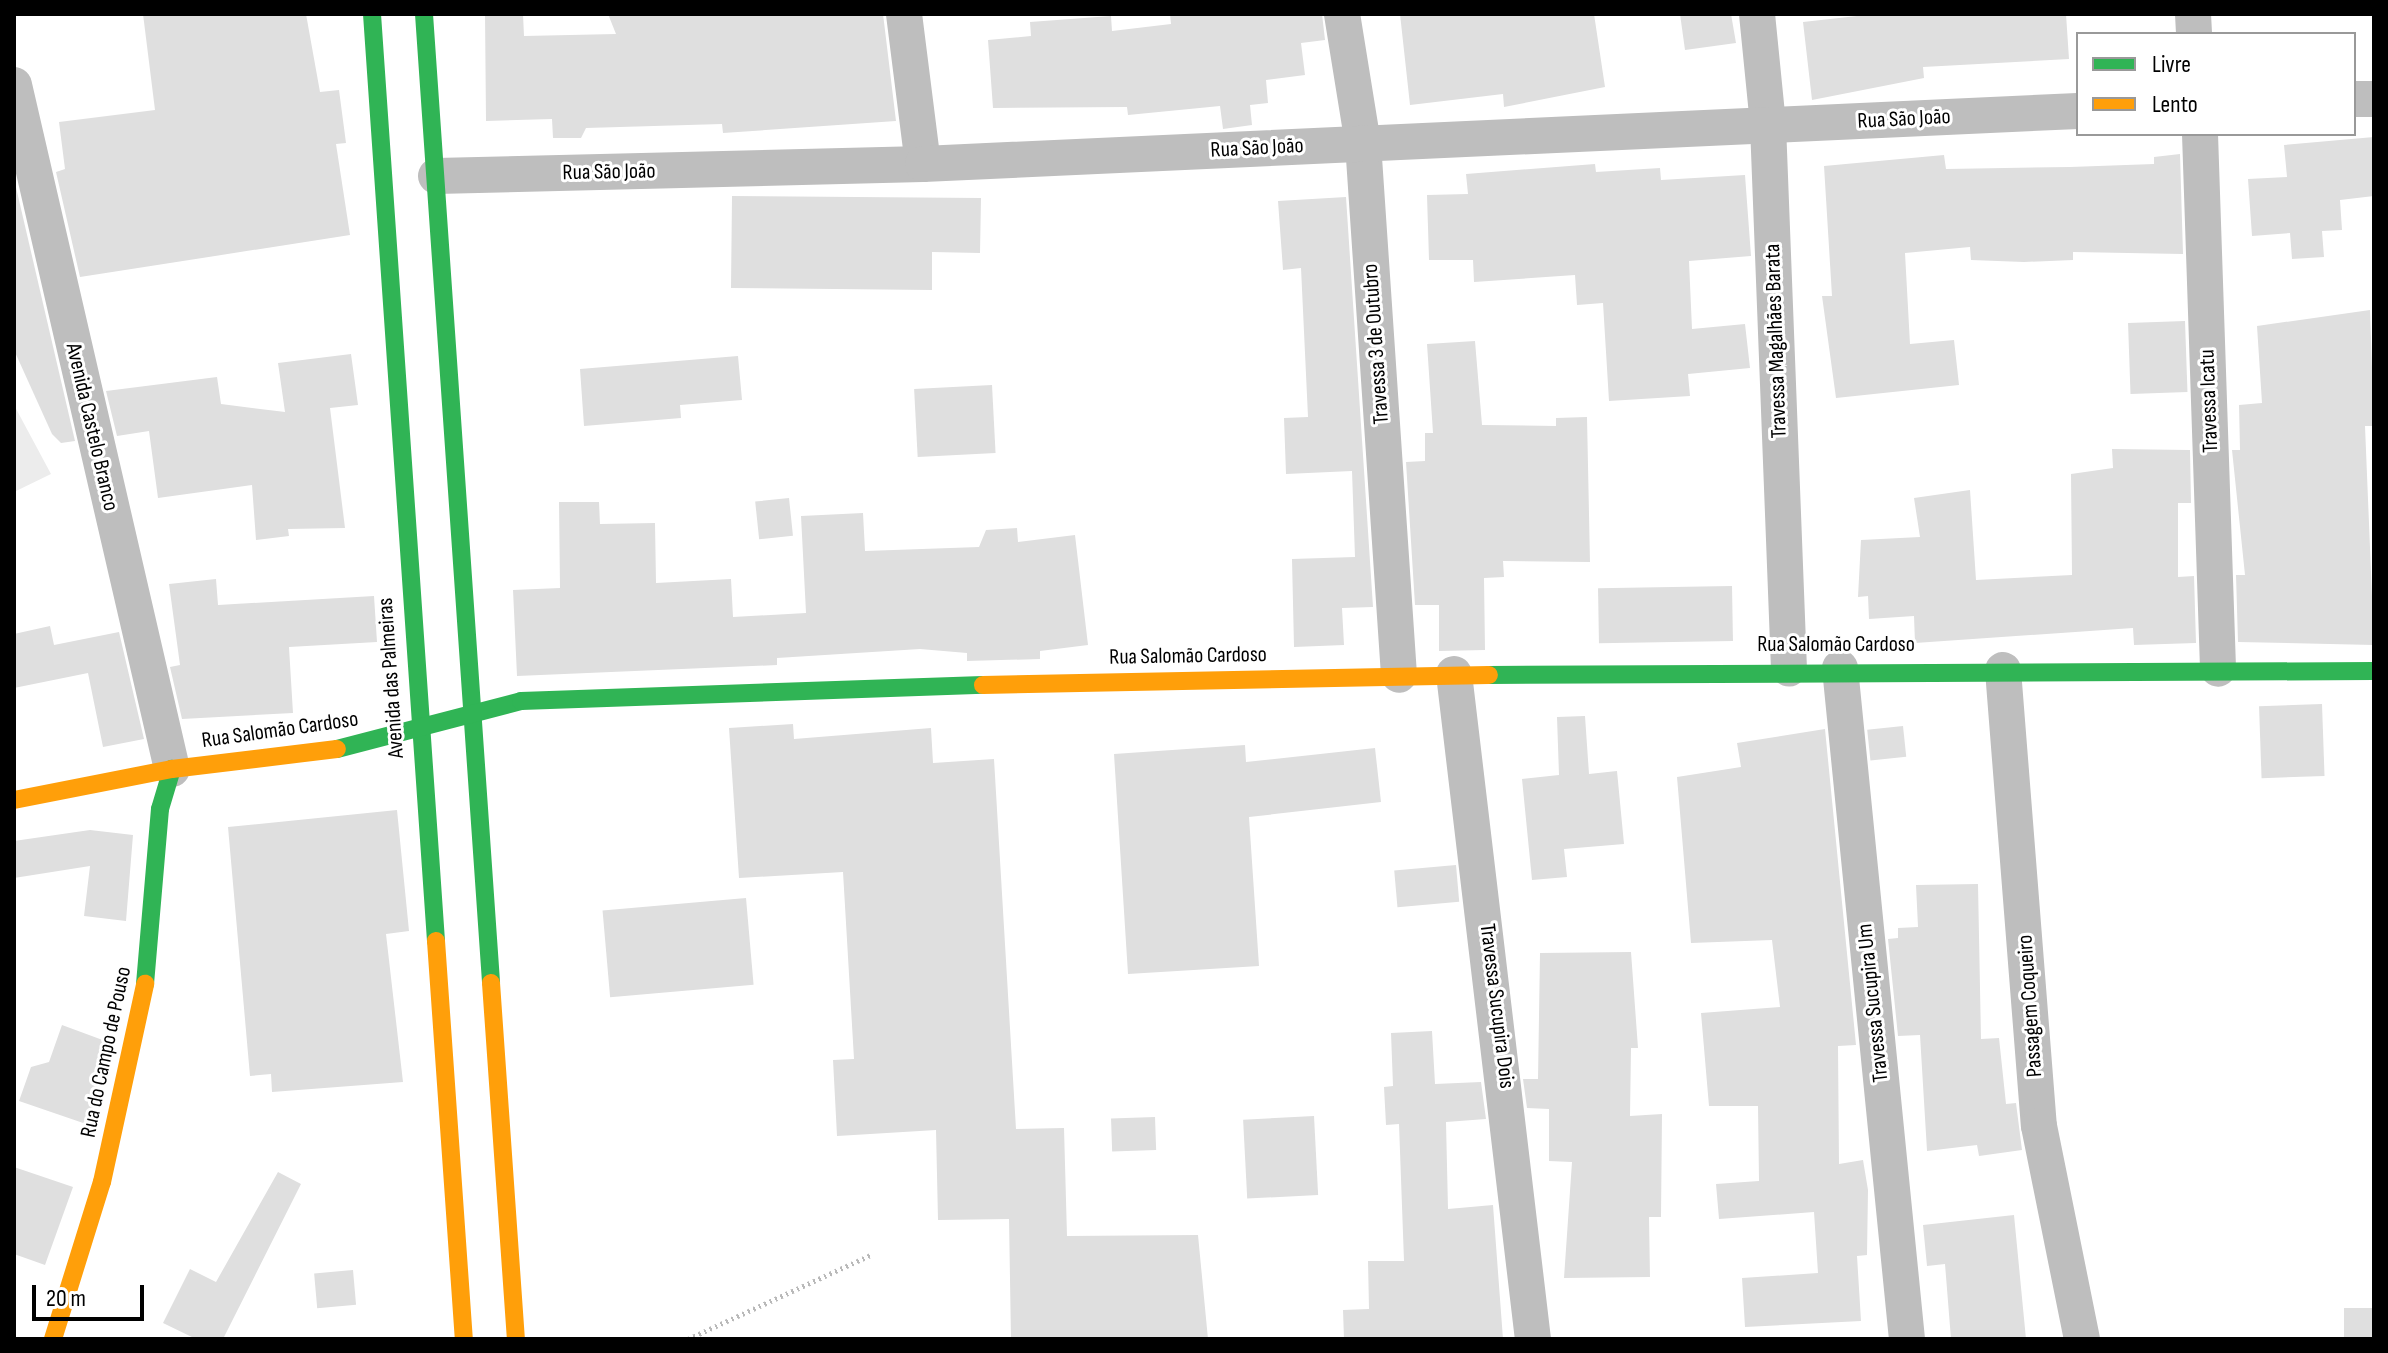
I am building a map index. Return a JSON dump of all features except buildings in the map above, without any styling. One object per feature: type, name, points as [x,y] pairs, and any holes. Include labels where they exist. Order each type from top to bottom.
[{"type":"street","name":"Avenida das Palmeiras","points":[[372,14],[418,725],[464,1339]]},
{"type":"street","points":[[424,14],[516,1339]]},
{"type":"street","points":[[904,14],[923,164]]},
{"type":"street","name":"Travessa 3 de Outubro","points":[[1342,14],[1363,143],[1399,675]]},
{"type":"street","name":"Travessa Magalhães Barata","points":[[1757,14],[1768,125],[1789,669]]},
{"type":"street","name":"Avenida Castelo Branco","points":[[14,85],[172,769]]},
{"type":"street","name":"Rua São João","points":[[436,176],[923,164],[2076,111]]},
{"type":"street","name":"Travessa Icatu","points":[[2200,136],[2218,669]]},
{"type":"street","name":"Rua Salomão Cardoso","points":[[14,800],[172,769],[343,748],[474,710],[612,693],[1840,668],[2374,671]]},
{"type":"street","name":"Travessa Sucupira Um","points":[[1840,668],[1907,1339]]},
{"type":"street","name":"Passagem Coqueiro","points":[[2003,670],[2039,1126],[2082,1339]]},
{"type":"street","name":"Travessa Sucupira Dois","points":[[1454,674],[1533,1339]]},
{"type":"street","name":"Rua do Campo de Pouso","points":[[53,1339],[102,1182],[144,999],[160,809],[172,769]]},
{"type":"path","points":[[688,1339],[871,1255]]},
{"type":"shaded area","points":[[14,405],[51,474],[14,492]]},
{"type":"traffic: fast","points":[[372,14],[436,941]]},
{"type":"traffic: fast","points":[[424,14],[491,983]]},
{"type":"traffic: fast","points":[[1489,675],[2374,671]]},
{"type":"traffic: fast","points":[[337,749],[521,701],[983,685]]},
{"type":"traffic: fast","points":[[145,984],[160,809],[172,769]]},
{"type":"traffic: slow","points":[[983,685],[1489,675]]},
{"type":"traffic: slow","points":[[14,800],[172,769],[337,749]]},
{"type":"traffic: slow","points":[[436,941],[464,1339]]},
{"type":"traffic: slow","points":[[491,983],[516,1339]]},
{"type":"traffic: slow","points":[[53,1339],[102,1182],[145,984]]}]
